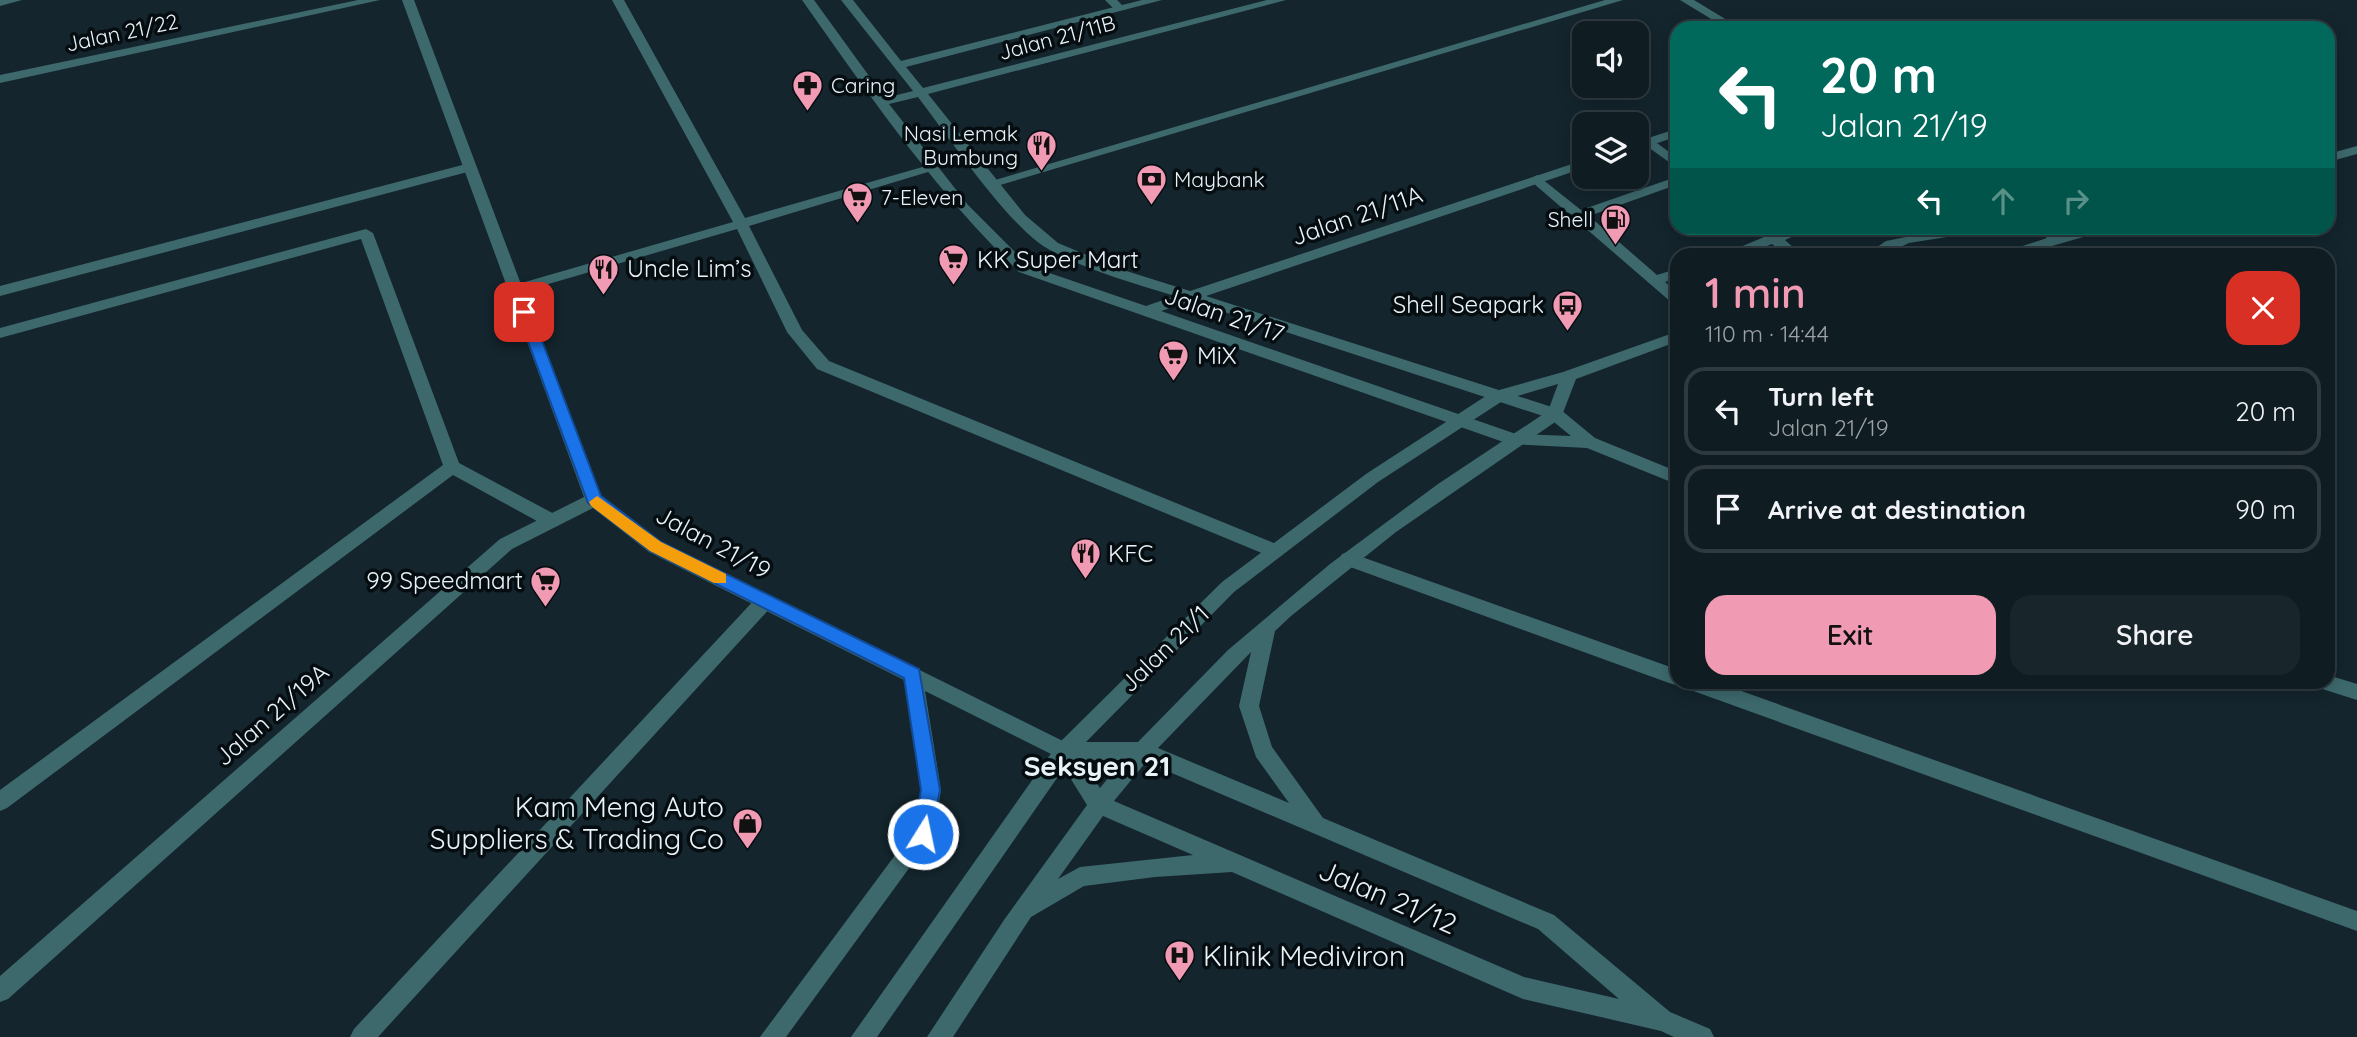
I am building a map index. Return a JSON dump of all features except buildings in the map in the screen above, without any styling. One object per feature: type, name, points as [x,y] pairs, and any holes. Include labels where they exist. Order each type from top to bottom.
[{"type":"street","points":[[0,3],[16,0]]},
{"type":"street","name":"Jalan 21/22","points":[[0,79],[374,0]]},
{"type":"street","points":[[408,0],[594,499]]},
{"type":"street","points":[[618,0],[742,225],[795,332],[823,365],[1275,551]]},
{"type":"street","name":"Jalan 21/17","points":[[808,0],[931,169],[990,239],[1024,269],[1515,440],[1589,442]]},
{"type":"street","name":"Jalan 21/17","points":[[847,0],[1020,218],[1053,246],[1115,272],[1555,414]]},
{"type":"street","name":"Jalan 21/11B","points":[[899,65],[1115,4],[1156,0]]},
{"type":"street","name":"Jalan 21/11B","points":[[884,102],[1280,0]]},
{"type":"street","points":[[992,183],[1617,0]]},
{"type":"street","points":[[1686,0],[1722,21]]},
{"type":"street","points":[[1649,142],[1670,135]]},
{"type":"street","points":[[1649,147],[1670,160]]},
{"type":"street","points":[[2335,156],[2357,150]]},
{"type":"street","points":[[0,290],[470,167]]},
{"type":"street","name":"Jalan 21/11A","points":[[1144,312],[1572,168]]},
{"type":"street","points":[[516,289],[931,169]]},
{"type":"street","points":[[1537,179],[1670,294]]},
{"type":"street","points":[[1579,215],[1670,183]]},
{"type":"street","points":[[0,333],[366,233],[452,467],[552,521]]},
{"type":"street","points":[[1770,235],[1786,248]]},
{"type":"street","points":[[1747,248],[1783,235]]},
{"type":"street","points":[[1910,239],[1916,235]]},
{"type":"street","points":[[1880,248],[1935,235]]},
{"type":"street","points":[[2051,235],[2058,239]]},
{"type":"street","points":[[2027,248],[2073,235]]},
{"type":"street","points":[[1655,280],[1670,275]]},
{"type":"street","name":"Jalan 21/1","points":[[863,1037],[1064,751],[1219,596],[1372,478],[1498,396],[1569,376],[1670,339]]},
{"type":"street","points":[[939,1037],[1098,804],[1192,697],[1266,626],[1348,559],[1555,414],[1569,376]]},
{"type":"street","points":[[1555,414],[1589,442],[1670,476]]},
{"type":"street","points":[[0,802],[452,467]]},
{"type":"street","name":"Jalan 21/19A","points":[[0,991],[506,544],[594,499]]},
{"type":"street","name":"Jalan 21/19","points":[[594,499],[655,547],[1064,751]]},
{"type":"street","points":[[1348,559],[1670,675]]},
{"type":"street","points":[[362,1037],[765,601]]},
{"type":"street","points":[[1266,626],[1250,706],[1263,751],[1315,823]]},
{"type":"street","points":[[772,1037],[923,834],[931,790],[913,674]]},
{"type":"street","points":[[2335,685],[2357,692]]},
{"type":"street","points":[[1711,689],[2357,921]]},
{"type":"street","points":[[1064,751],[1143,751]]},
{"type":"street","points":[[1064,751],[1098,804]]},
{"type":"street","name":"Jalan 21/12","points":[[1143,751],[1546,922],[1662,1020]]},
{"type":"street","name":"Jalan 21/12","points":[[1098,804],[1523,988],[1662,1020],[1702,1037]]},
{"type":"street","points":[[1023,911],[1080,877],[1155,867],[1233,863]]},
{"type":"slow traffic","points":[[597,502],[655,547],[720,578]]},
{"type":"place","name":"Caring","points":[[808,113]]},
{"type":"place","name":"Nasi Lemak Bumbung","points":[[1041,173]]},
{"type":"place","name":"Maybank","points":[[1151,207]]},
{"type":"place","name":"7-Eleven","points":[[858,225]]},
{"type":"place","name":"Shell","points":[[1616,247]]},
{"type":"place","name":"KK Super Mart","points":[[954,287]]},
{"type":"place","name":"Uncle Lim’s","points":[[604,296]]},
{"type":"place","name":"Shell Seapark","points":[[1567,332]]},
{"type":"place","name":"MiX","points":[[1174,383]]},
{"type":"place","name":"KFC","points":[[1085,581]]},
{"type":"place","name":"99 Speedmart","points":[[546,608]]},
{"type":"place","name":"Kam Meng Auto Suppliers & Trading Co","points":[[747,850]]},
{"type":"place","name":"Klinik Mediviron","points":[[1180,983]]},
{"type":"district","name":"Seksyen 21","points":[[1097,766]]},
{"type":"route","points":[[524,312],[594,499],[655,547],[913,674],[931,790],[923,834]]}]
